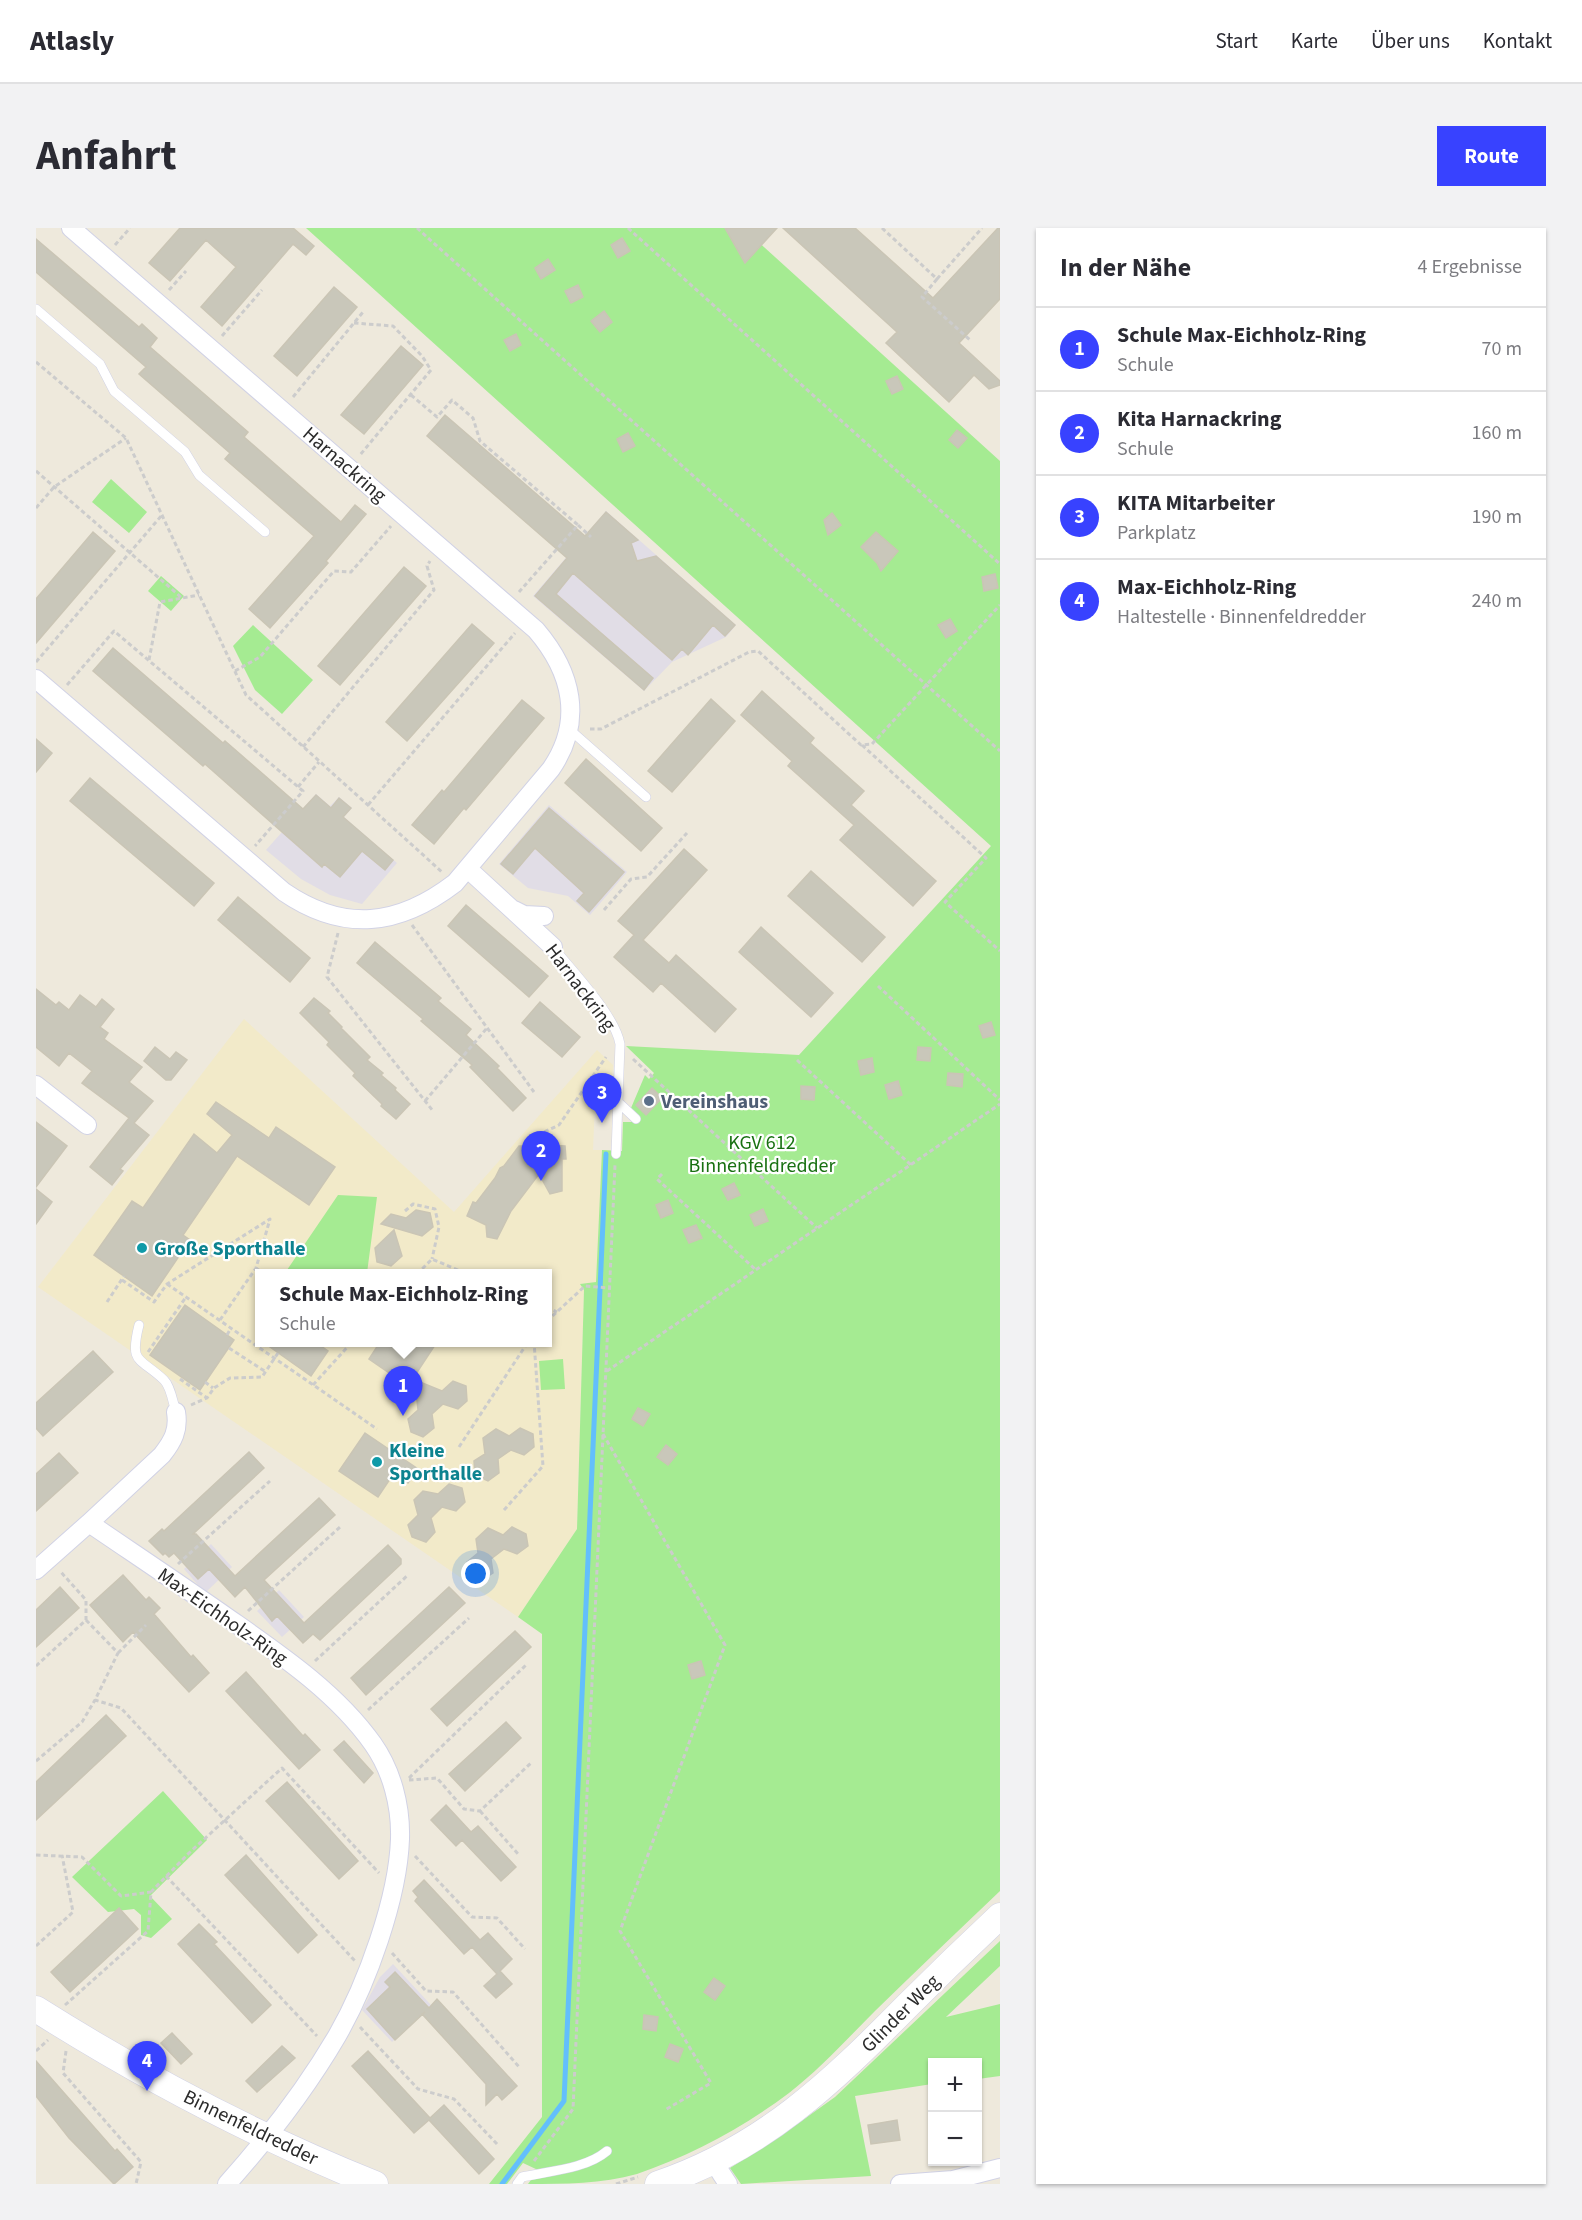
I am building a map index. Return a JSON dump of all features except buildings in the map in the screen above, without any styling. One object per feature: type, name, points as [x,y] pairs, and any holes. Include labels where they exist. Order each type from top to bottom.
[{"type":"main road","name":"Glinder Weg","points":[[713,2161],[738,2149],[798,2109],[865,2049],[1000,1916]]},
{"type":"main road","name":"Binnenfeldredder","points":[[52,2018],[150,2077],[268,2138],[375,2184]]},
{"type":"main road","points":[[648,2181],[713,2161]]},
{"type":"street","name":"Harnackring","points":[[36,679],[244,859],[295,900],[342,917],[372,918],[404,914],[437,897],[455,883],[551,769],[562,752],[570,729],[570,700],[564,674],[552,649],[526,620],[71,228]]},
{"type":"street","name":"Harnackring","points":[[468,869],[553,947]]},
{"type":"street","name":"Harnackring","points":[[510,908],[524,915],[544,916]]},
{"type":"street","points":[[36,1085],[87,1125]]},
{"type":"street","points":[[42,1564],[162,1455],[177,1432],[176,1412]]},
{"type":"street","name":"Max-Eichholz-Ring","points":[[89,1522],[235,1623],[330,1696],[374,1745],[388,1771],[398,1809],[400,1839],[392,1888],[367,1973],[348,2015],[330,2049],[268,2138],[226,2184]]},
{"type":"street","points":[[713,2161],[728,2184]]},
{"type":"street","points":[[900,2184],[953,2180],[1000,2168]]},
{"type":"lane","points":[[36,309],[100,364],[114,391],[185,452],[199,475],[266,532]]},
{"type":"lane","points":[[570,729],[646,797]]},
{"type":"lane","name":"Harnackring","points":[[553,947],[613,1024],[620,1040],[613,1143],[616,1154]]},
{"type":"lane","points":[[616,1099],[636,1119]]},
{"type":"lane","points":[[139,1325],[135,1347],[137,1358],[166,1382],[176,1412]]},
{"type":"lane","points":[[519,2181],[587,2162],[600,2157],[607,2151]]},
{"type":"path","points":[[105,257],[130,228]]},
{"type":"path","points":[[417,228],[1000,751]]},
{"type":"path","points":[[628,228],[1000,564]]},
{"type":"path","points":[[882,228],[937,279]]},
{"type":"path","points":[[970,340],[922,297],[982,228]]},
{"type":"path","points":[[158,303],[186,271]]},
{"type":"path","points":[[211,349],[262,290]]},
{"type":"path","points":[[282,410],[363,312]]},
{"type":"path","points":[[349,468],[430,372],[424,358],[393,326],[354,323]]},
{"type":"path","points":[[36,362],[126,438],[246,695],[455,883]]},
{"type":"path","points":[[411,395],[437,417],[452,400],[473,418],[480,441],[591,537]]},
{"type":"path","points":[[36,508],[54,487],[126,438]]},
{"type":"path","points":[[36,471],[182,598]]},
{"type":"path","points":[[235,671],[260,657],[334,571],[351,572],[401,513]]},
{"type":"path","points":[[36,662],[162,515]]},
{"type":"path","points":[[508,605],[578,525]]},
{"type":"path","points":[[303,747],[434,590],[427,566],[442,548]]},
{"type":"path","points":[[149,660],[160,602],[199,595]]},
{"type":"path","points":[[861,745],[872,744],[1000,605]]},
{"type":"path","points":[[368,805],[526,620]]},
{"type":"path","points":[[57,697],[114,631],[303,791],[244,859]]},
{"type":"path","points":[[570,729],[601,729],[749,652],[758,651],[986,858],[945,902],[1000,951]]},
{"type":"path","points":[[298,787],[320,762]]},
{"type":"path","points":[[604,910],[632,879],[647,877],[687,832]]},
{"type":"path","points":[[404,914],[534,1092]]},
{"type":"path","points":[[342,917],[327,977],[433,1112]]},
{"type":"path","points":[[606,1371],[911,1165],[1000,1102],[878,986]]},
{"type":"path","points":[[425,1101],[487,1028]]},
{"type":"path","points":[[620,1048],[817,1228]]},
{"type":"path","points":[[539,1145],[542,1132],[559,1125],[605,1058]]},
{"type":"path","points":[[796,1060],[911,1165]]},
{"type":"path","points":[[519,2181],[573,2109],[616,1154]]},
{"type":"path","points":[[662,1174],[657,1179],[756,1270]]},
{"type":"path","points":[[405,1212],[413,1204],[435,1209],[439,1227],[432,1259],[422,1269]]},
{"type":"path","points":[[107,1302],[123,1278],[154,1302],[167,1284],[270,1219],[256,1268]]},
{"type":"path","points":[[432,1259],[455,1269]]},
{"type":"path","points":[[220,1320],[255,1269]]},
{"type":"path","points":[[167,1284],[255,1344]]},
{"type":"path","points":[[552,1316],[585,1286],[609,1287]]},
{"type":"path","points":[[146,1356],[186,1297]]},
{"type":"path","points":[[552,1309],[557,1311]]},
{"type":"path","points":[[227,1335],[231,1328]]},
{"type":"path","points":[[259,1347],[377,1429]]},
{"type":"path","points":[[314,1385],[348,1347]]},
{"type":"path","points":[[459,1447],[525,1347]]},
{"type":"path","points":[[504,1510],[543,1466],[534,1347]]},
{"type":"path","points":[[229,1348],[266,1372]]},
{"type":"path","points":[[176,1412],[207,1398],[214,1388],[230,1378],[262,1377],[278,1353]]},
{"type":"path","points":[[174,1375],[207,1398]]},
{"type":"path","points":[[205,1382],[214,1388]]},
{"type":"path","points":[[603,1434],[724,1645],[620,1931],[711,2083],[665,2110]]},
{"type":"path","points":[[399,1456],[404,1448]]},
{"type":"path","points":[[166,1575],[270,1481]]},
{"type":"path","points":[[235,1623],[340,1527]]},
{"type":"path","points":[[42,1564],[86,1600],[86,1620],[118,1653]]},
{"type":"path","points":[[302,1673],[408,1575]]},
{"type":"path","points":[[355,1722],[469,1618]]},
{"type":"path","points":[[36,1666],[86,1620]]},
{"type":"path","points":[[36,1761],[82,1722],[118,1653],[146,1625]]},
{"type":"path","points":[[519,1855],[480,1811],[464,1809],[436,1778],[407,1780],[526,1665]]},
{"type":"path","points":[[95,1700],[121,1708],[367,1973]]},
{"type":"path","points":[[480,1811],[532,1762]]},
{"type":"path","points":[[136,2184],[141,2162],[63,2073],[52,2018],[148,1931],[151,1892],[282,1768],[392,1888]]},
{"type":"path","points":[[400,1839],[472,1917],[497,1918],[525,1949]]},
{"type":"path","points":[[36,1855],[82,1857],[121,1896],[151,1892]]},
{"type":"path","points":[[36,1946],[73,1912],[62,1855]]},
{"type":"path","points":[[166,1876],[330,2049]]},
{"type":"path","points":[[379,1938],[426,1991],[453,1992],[520,2068]]},
{"type":"path","points":[[348,2015],[418,2089],[454,2099],[498,2145]]},
{"type":"path","points":[[616,2184],[648,2181]]},
{"type":"shaded area","points":[[606,511],[736,625],[726,637],[672,662],[644,691],[533,596]]},
{"type":"shaded area","points":[[316,794],[330,806],[339,797],[352,808],[344,817],[397,863],[362,904],[330,895],[301,879],[266,850]]},
{"type":"shaded area","points":[[549,805],[627,872],[590,915],[568,896],[528,888],[499,864]]},
{"type":"shaded area","points":[[244,1019],[454,1212],[597,1050],[613,1065],[611,1091],[595,1103],[593,1150],[602,1150],[596,1283],[580,1284],[584,1290],[577,1529],[518,1617],[38,1287]]},
{"type":"shaded area","points":[[211,1544],[232,1567],[205,1593],[184,1569]]},
{"type":"shaded area","points":[[279,1590],[304,1617],[282,1637],[257,1611]]},
{"type":"shaded area","points":[[393,1964],[431,2005],[392,2042],[362,2010],[380,1977]]},
{"type":"green space","name":"KGV 612 Binnenfeldredder","points":[[306,228],[743,228],[1000,461],[1000,1891],[822,2064],[789,2093],[754,2117],[697,2149],[637,2174],[597,2182],[528,2184],[538,2170],[523,2163],[507,2184],[489,2184],[542,2117],[542,1634],[518,1617],[577,1529],[584,1290],[580,1284],[596,1282],[602,1150],[622,1151],[623,1122],[633,1122],[638,1115],[631,1108],[645,1075],[649,1079],[654,1073],[626,1046],[799,1055],[991,846]]},
{"type":"green space","points":[[111,479],[147,512],[129,533],[92,502]]},
{"type":"green space","points":[[161,576],[184,596],[171,611],[148,591]]},
{"type":"green space","points":[[253,625],[313,680],[282,714],[255,690],[233,646]]},
{"type":"green space","points":[[338,1195],[377,1197],[368,1269],[288,1269]]},
{"type":"green space","points":[[563,1359],[565,1389],[541,1390],[539,1361]]},
{"type":"green space","points":[[163,1791],[207,1840],[150,1896],[172,1919],[151,1938],[141,1935],[141,1915],[134,1909],[108,1912],[72,1877]]},
{"type":"green space","points":[[1000,1941],[1000,1966],[946,2017],[1000,2004],[1000,2076],[982,2078],[982,2058],[928,2058],[928,2085],[855,2096],[871,2176],[741,2184],[730,2168],[835,2097]]},
{"type":"waterway","points":[[502,2184],[564,2101],[606,1154]]},
{"type":"place","name":"Vereinshaus","points":[[649,1101]]},
{"type":"place","name":"KITA Mitarbeiter","points":[[602,1123]]},
{"type":"place","name":"Kita Harnackring","points":[[541,1181]]},
{"type":"place","name":"Große Sporthalle","points":[[142,1248]]},
{"type":"place","name":"Schule Max-Eichholz-Ring","points":[[403,1416]]},
{"type":"place","name":"Kleine Sporthalle","points":[[377,1462]]},
{"type":"place","name":"Max-Eichholz-Ring","points":[[147,2091]]}]
